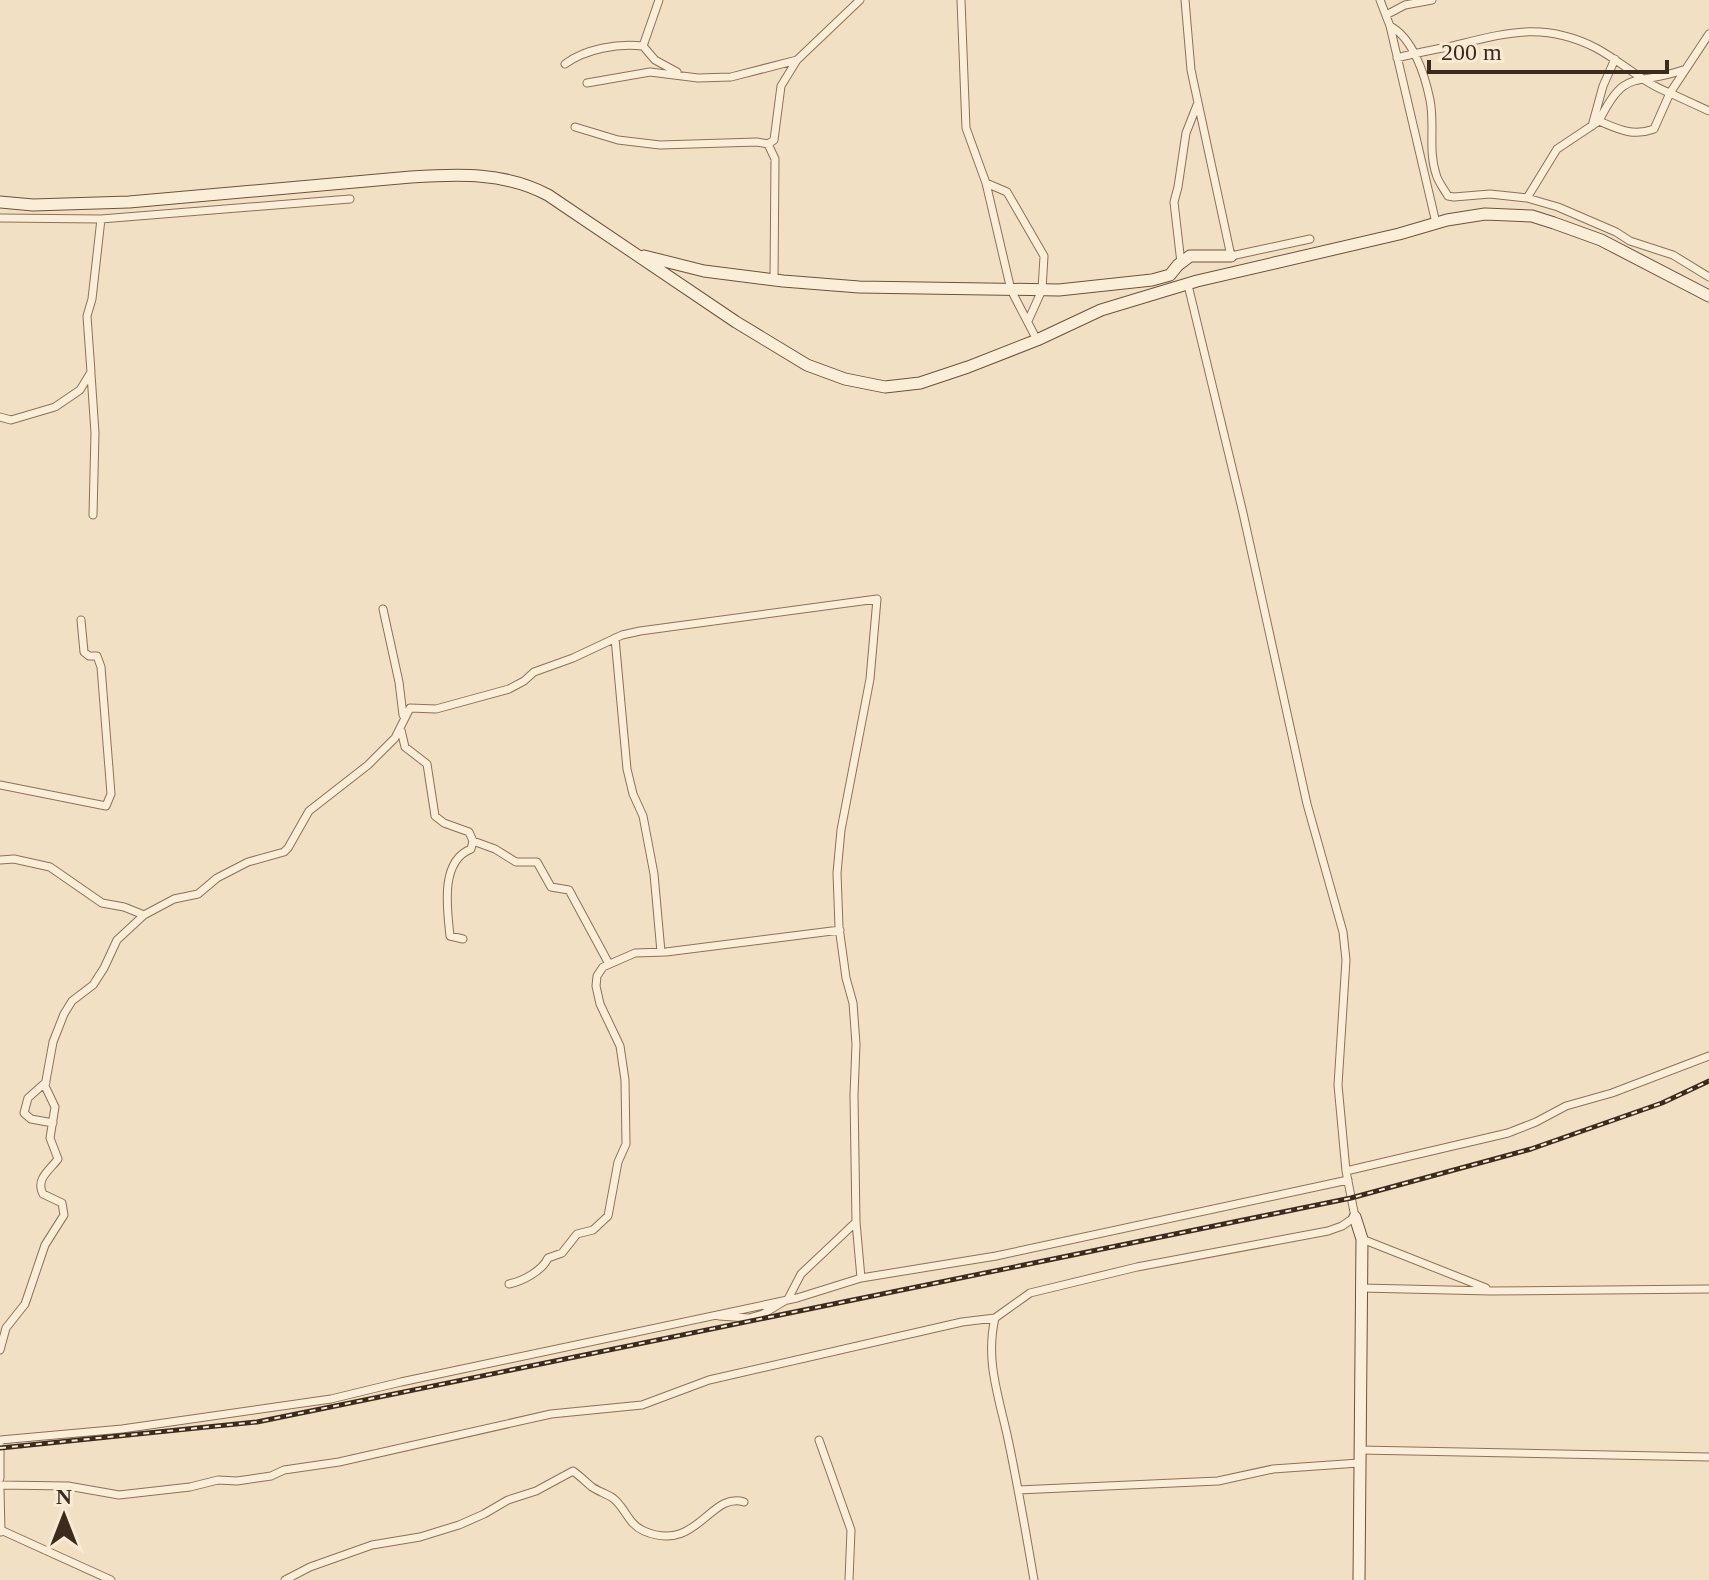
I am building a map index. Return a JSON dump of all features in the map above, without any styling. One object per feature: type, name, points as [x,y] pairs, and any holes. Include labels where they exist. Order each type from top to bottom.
[{"type":"street","points":[[643,46],[659,0]]},
{"type":"street","points":[[575,127],[618,140],[660,145],[768,144],[774,140],[782,84],[797,60],[860,0]]},
{"type":"street","points":[[961,0],[966,128],[986,183],[1011,290],[1037,340]]},
{"type":"street","points":[[1185,0],[1191,70],[1231,256]]},
{"type":"street","points":[[1380,0],[1390,26],[1436,223]]},
{"type":"street","points":[[1386,15],[1405,5],[1432,0]]},
{"type":"street","points":[[1390,26],[1400,31],[1413,54],[1431,102],[1436,177],[1448,196],[1490,194],[1527,198],[1558,207],[1630,241],[1673,255],[1709,277]]},
{"type":"street","points":[[1397,58],[1502,33],[1536,30],[1569,35],[1615,59],[1650,86],[1709,111]]},
{"type":"street","points":[[1596,123],[1626,133],[1654,129],[1670,93],[1709,34]]},
{"type":"street","points":[[565,64],[608,47],[643,46]]},
{"type":"street","points":[[643,46],[655,60],[682,76]]},
{"type":"street","points":[[1596,123],[1603,86],[1615,59]]},
{"type":"street","points":[[587,83],[650,72],[731,77],[797,60]]},
{"type":"street","points":[[764,68],[778,75],[782,84]]},
{"type":"street","points":[[1527,198],[1557,149],[1596,123],[1610,98],[1622,85],[1685,69]]},
{"type":"street","points":[[1181,263],[1174,202],[1186,133],[1198,104]]},
{"type":"street","points":[[768,144],[775,159],[774,280]]},
{"type":"street","points":[[0,202],[33,205],[129,202],[411,177],[494,177],[528,185],[548,195],[725,315],[807,365],[845,379],[885,387],[903,387],[968,367],[1101,310],[1436,223],[1485,214],[1532,216],[1601,240],[1709,296]]},
{"type":"street","points":[[986,183],[1007,192],[1044,256],[1042,290],[1028,321]]},
{"type":"street","points":[[0,218],[101,219],[350,199]]},
{"type":"street","points":[[93,515],[95,433],[87,316],[92,299],[101,219]]},
{"type":"street","points":[[637,255],[704,271],[774,280],[859,287],[1042,290],[1152,280],[1170,275],[1190,256],[1231,256],[1310,239]]},
{"type":"street","points":[[1188,285],[1243,513],[1307,804],[1343,932],[1346,960],[1338,1085],[1347,1176],[1362,1239],[1359,1580]]},
{"type":"street","points":[[0,417],[11,420],[55,407],[80,390],[91,372]]},
{"type":"street","points":[[0,1350],[6,1328],[25,1304],[45,1245],[64,1215],[62,1203],[43,1194],[40,1189],[43,1176],[58,1159],[50,1138],[55,1107],[46,1090],[53,1042],[72,1001],[93,985],[117,940],[144,915],[180,897],[198,894],[217,878],[248,862],[284,852],[309,811],[368,765],[401,730],[410,708],[436,709],[509,689],[534,672],[615,638],[653,629],[877,599],[870,679],[841,830],[837,873],[840,930],[846,978],[853,1003],[856,1044],[856,1222],[861,1278]]},
{"type":"street","points":[[383,609],[404,721]]},
{"type":"street","points":[[0,785],[106,806],[111,794],[101,667],[97,656],[84,652],[81,620]]},
{"type":"street","points":[[615,638],[627,769],[643,816],[654,874],[661,952]]},
{"type":"street","points":[[401,730],[405,747],[427,764],[435,816],[444,823],[469,832],[473,841],[471,849],[460,853],[451,868],[446,904],[450,936],[463,939]]},
{"type":"street","points":[[473,841],[495,849],[516,862],[537,862],[551,887],[569,890],[609,964]]},
{"type":"street","points":[[0,860],[14,859],[50,867],[102,903],[144,915]]},
{"type":"street","points":[[509,1284],[524,1280],[546,1264],[548,1258],[562,1253],[577,1234],[593,1230],[610,1212],[618,1162],[626,1141],[625,1080],[620,1046],[600,1004],[596,986],[597,976],[603,967],[635,953],[840,930]]},
{"type":"street","points":[[0,1478],[1,1439],[122,1429],[331,1399],[788,1299],[861,1278],[996,1256],[1347,1176],[1508,1133],[1566,1106],[1612,1093],[1709,1056]]},
{"type":"street","points":[[46,1082],[28,1098],[24,1113],[31,1119],[53,1123]]},
{"type":"street","points":[[111,1580],[2,1532],[0,1488],[68,1486],[119,1495],[190,1487],[218,1480],[237,1481],[339,1462],[551,1414],[642,1405],[709,1380],[749,1370],[962,1322],[995,1318],[1030,1293],[1137,1267],[1328,1231],[1355,1217]]},
{"type":"street","points":[[788,1299],[801,1274],[856,1222]]},
{"type":"street","points":[[1362,1239],[1491,1291]]},
{"type":"street","points":[[1361,1288],[1491,1291],[1709,1289]]},
{"type":"street","points":[[995,1318],[989,1341],[992,1369],[1034,1580]]},
{"type":"street","points":[[819,1440],[851,1530],[849,1580]]},
{"type":"street","points":[[1018,1490],[1218,1481],[1359,1456],[1709,1457]]},
{"type":"street","points":[[285,1580],[310,1567],[372,1545],[420,1537],[459,1525],[573,1471],[614,1500],[633,1525],[665,1537],[678,1536],[689,1530],[728,1501],[744,1502]]},
{"type":"railway","points":[[0,1448],[257,1422],[1351,1198],[1531,1149],[1662,1103],[1709,1081]]}]
